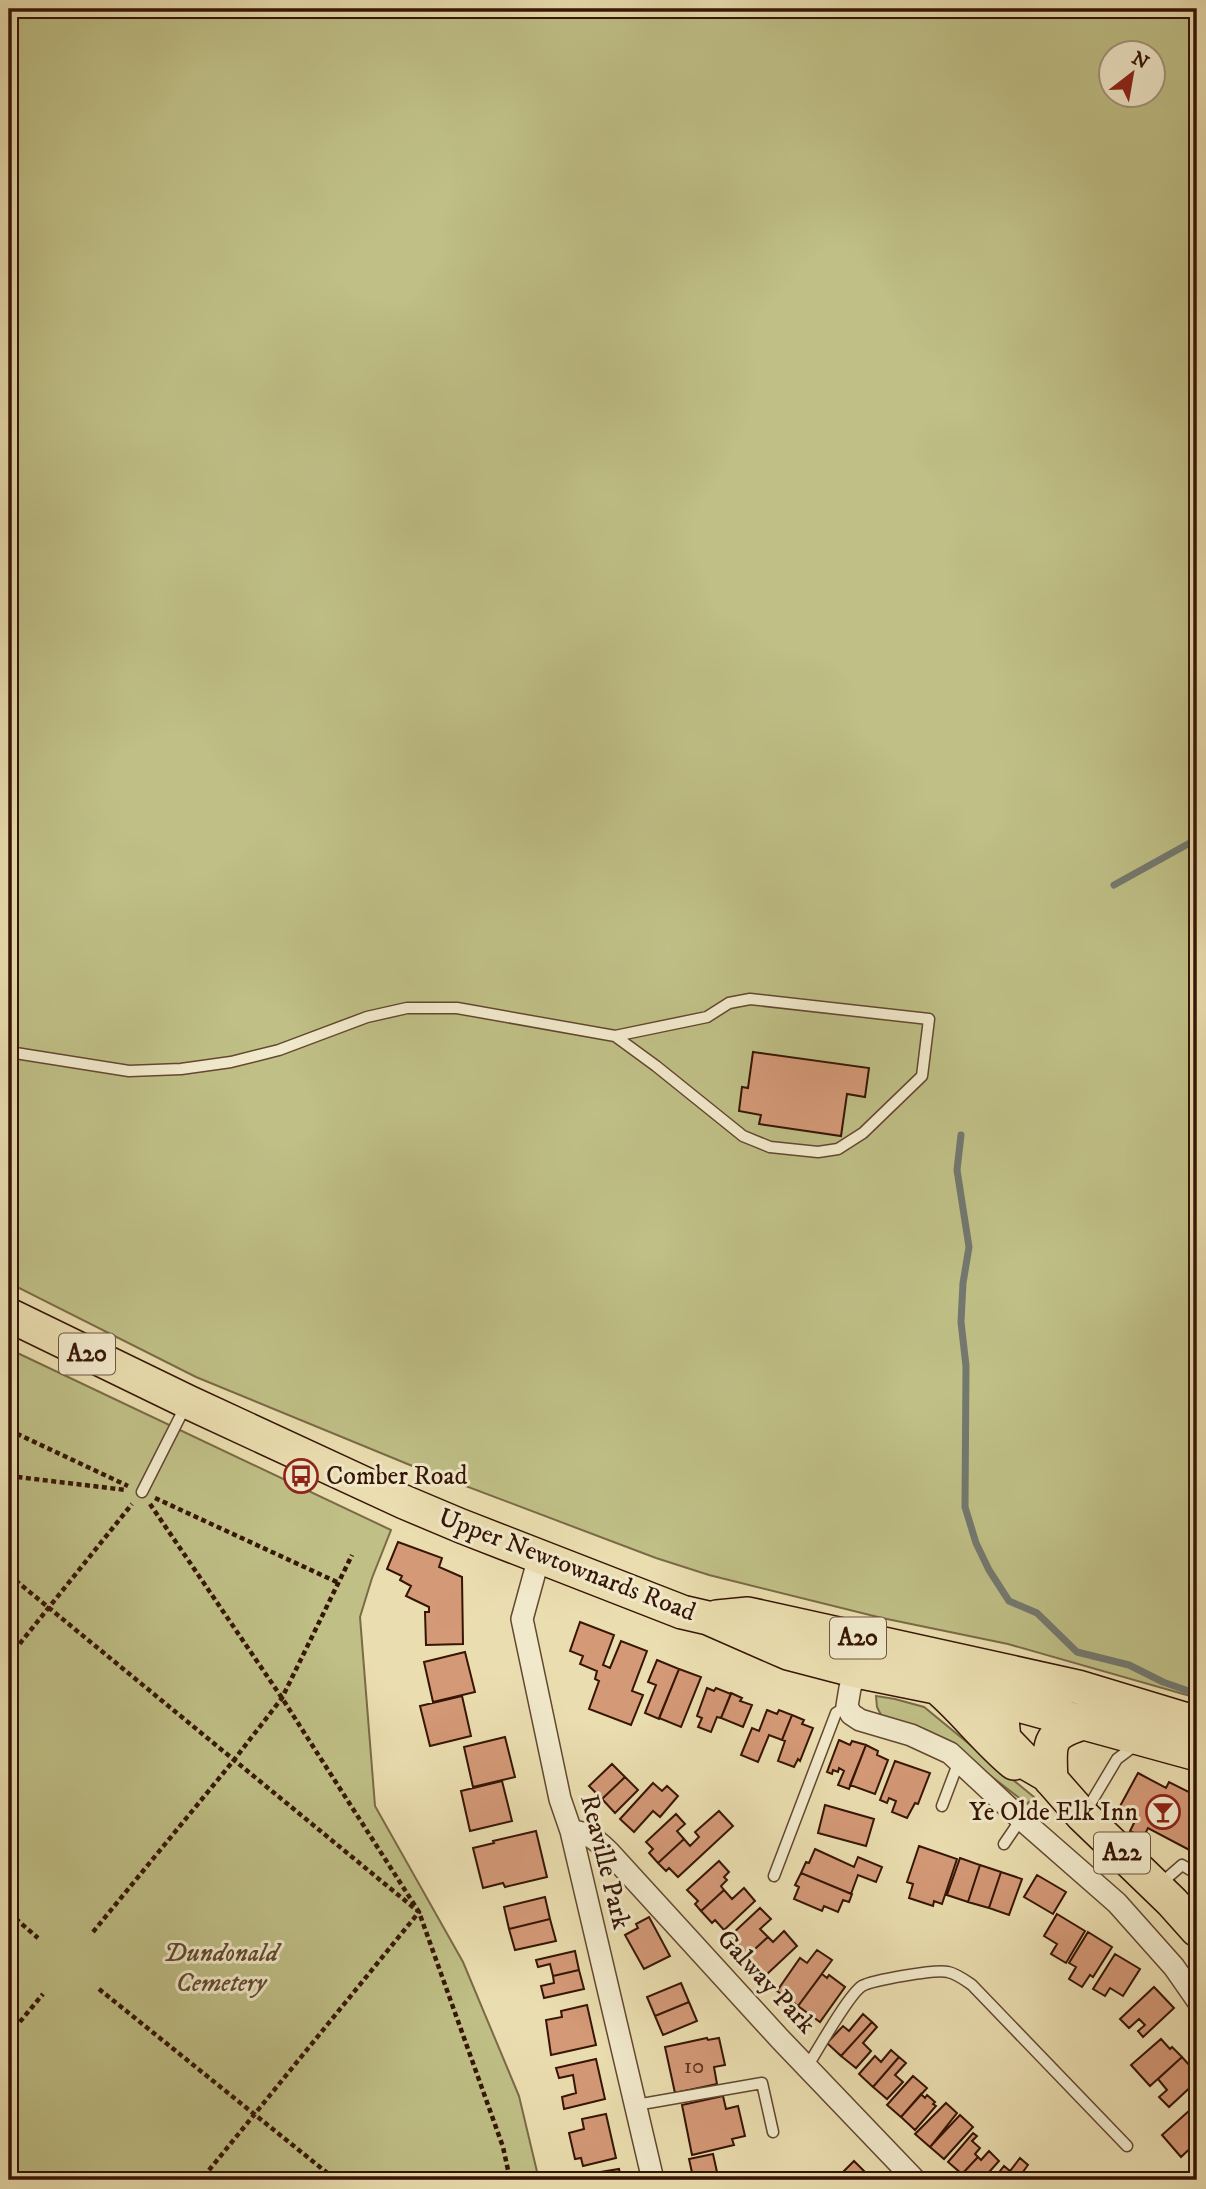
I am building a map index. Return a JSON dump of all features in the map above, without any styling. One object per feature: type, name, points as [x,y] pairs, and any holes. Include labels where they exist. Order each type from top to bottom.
[{"type":"highway","name":"Upper Newtownards Road","points":[[9,1315],[404,1502],[682,1612],[708,1618],[788,1653],[938,1688],[1004,1685],[1102,1693],[1197,1723]]},
{"type":"highway","name":"Upper Newtownards Road","points":[[708,1618],[748,1614],[1004,1685],[1041,1712],[1197,1754]]},
{"type":"highway","name":"A22","points":[[1004,1685],[1004,1739],[1028,1764],[1049,1777],[1083,1816],[1157,1887],[1197,1930]]},
{"type":"highway","points":[[938,1688],[991,1744],[1028,1776],[1049,1777],[1049,1753],[1054,1739],[1062,1730],[1086,1722]]},
{"type":"street","name":"Reaville Park","points":[[539,1557],[522,1619],[560,1799],[571,1831],[653,2180]]},
{"type":"street","points":[[857,1671],[850,1688],[848,1706],[851,1714],[860,1720],[911,1735],[950,1753],[1117,1903],[1174,1967],[1197,2000]]},
{"type":"street","name":"Galway Park","points":[[571,1831],[582,1832],[596,1839],[611,1853],[807,2067],[915,2180]]},
{"type":"lane","points":[[9,1052],[129,1071],[181,1069],[231,1062],[279,1050],[367,1017],[407,1007],[457,1008],[615,1036],[707,1017],[729,1003],[750,999],[929,1019],[922,1076],[863,1133],[838,1149],[818,1152],[770,1147],[743,1136],[615,1036]]},
{"type":"lane","points":[[142,1492],[188,1402]]},
{"type":"lane","points":[[774,1876],[836,1713],[848,1706]]},
{"type":"lane","points":[[1083,1816],[1117,1759],[1145,1738]]},
{"type":"lane","points":[[942,1806],[959,1761]]},
{"type":"lane","points":[[1004,1844],[1021,1819]]},
{"type":"lane","points":[[1157,1887],[1182,1865],[1197,1874]]},
{"type":"lane","points":[[807,2067],[851,1998],[863,1986],[893,1978],[937,1971],[949,1972],[972,1985],[998,2010],[1127,2146]]},
{"type":"lane","points":[[636,2105],[762,2083],[773,2132]]},
{"type":"path","points":[[9,1430],[339,1583]]},
{"type":"path","points":[[9,1476],[142,1492],[282,1698],[419,1912],[503,2147],[508,2170],[503,2180]]},
{"type":"path","points":[[9,1657],[142,1492]]},
{"type":"path","points":[[93,1932],[282,1698],[352,1555]]},
{"type":"path","points":[[9,1574],[419,1912]]},
{"type":"path","points":[[201,2180],[419,1912]]},
{"type":"path","points":[[9,1913],[38,1938]]},
{"type":"path","points":[[99,1989],[336,2180]]},
{"type":"path","points":[[9,2035],[44,1994]]},
{"type":"green space","points":[[9,9],[1197,9],[1197,1698],[1008,1644],[882,1618],[709,1575],[656,1558],[410,1465],[196,1377],[9,1283]]},
{"type":"green space","name":"Dundonald Cemetery","points":[[9,1349],[391,1530],[360,1617],[375,1806],[463,1962],[519,2096],[539,2180],[9,2180]]},
{"type":"green space","points":[[876,1696],[924,1707],[1034,1797],[1027,1804],[970,1760],[882,1717]]},
{"type":"building","points":[[753,1052],[869,1068],[865,1097],[847,1094],[841,1136],[759,1124],[761,1115],[739,1111],[742,1087],[748,1088]]},
{"type":"building","points":[[398,1542],[442,1558],[439,1567],[462,1577],[463,1644],[426,1645],[425,1612],[429,1612],[429,1607],[406,1596],[411,1586],[400,1580],[402,1576],[387,1569]]},
{"type":"building","points":[[580,1622],[614,1635],[603,1665],[610,1668],[621,1641],[647,1651],[632,1691],[643,1695],[631,1725],[589,1709],[599,1681],[595,1679],[597,1671],[580,1664],[583,1656],[570,1651]]},
{"type":"building","points":[[465,1652],[475,1692],[433,1702],[424,1662]]},
{"type":"building","points":[[657,1660],[679,1669],[659,1719],[645,1713],[656,1685],[648,1682]]},
{"type":"building","points":[[679,1669],[701,1677],[681,1727],[659,1718]]},
{"type":"building","points":[[707,1688],[714,1691],[716,1688],[731,1694],[721,1718],[717,1717],[711,1732],[698,1727],[702,1718],[697,1716]]},
{"type":"building","points":[[731,1693],[742,1698],[740,1701],[752,1705],[743,1727],[721,1718]]},
{"type":"building","points":[[462,1696],[471,1736],[430,1746],[420,1706]]},
{"type":"building","points":[[767,1710],[777,1714],[779,1710],[792,1715],[782,1740],[769,1735],[758,1762],[741,1755],[752,1728],[759,1731]]},
{"type":"building","points":[[792,1715],[804,1720],[802,1724],[813,1728],[800,1761],[798,1759],[794,1767],[778,1761],[785,1741],[782,1740]]},
{"type":"building","points":[[505,1737],[515,1777],[473,1787],[464,1747]]},
{"type":"building","points":[[839,1740],[850,1745],[852,1741],[866,1745],[849,1789],[838,1785],[844,1771],[839,1768],[838,1772],[833,1770],[832,1774],[827,1772]]},
{"type":"building","points":[[866,1745],[888,1760],[875,1794],[850,1785]]},
{"type":"building","points":[[895,1761],[930,1773],[918,1804],[915,1803],[907,1818],[892,1812],[896,1801],[889,1798],[887,1803],[880,1800]]},
{"type":"building","points":[[612,1764],[625,1777],[602,1799],[589,1786]]},
{"type":"building","name":"Ye Olde Elk Inn","points":[[1138,1773],[1166,1788],[1169,1782],[1197,1796],[1197,1854],[1148,1828],[1143,1838],[1130,1831],[1137,1817],[1119,1808]]},
{"type":"building","points":[[625,1777],[638,1790],[615,1813],[602,1799]]},
{"type":"building","points":[[502,1781],[512,1821],[470,1831],[461,1791]]},
{"type":"building","points":[[653,1783],[662,1791],[667,1786],[678,1796],[660,1817],[653,1811],[634,1832],[620,1819]]},
{"type":"building","points":[[825,1805],[874,1819],[866,1846],[818,1833]]},
{"type":"building","points":[[719,1811],[733,1826],[678,1877],[669,1868],[666,1871],[658,1863],[684,1839],[690,1846],[699,1837],[695,1832]]},
{"type":"building","points":[[676,1814],[685,1824],[677,1831],[684,1839],[658,1863],[649,1853],[653,1849],[646,1842]]},
{"type":"building","points":[[536,1831],[547,1877],[505,1887],[503,1883],[483,1888],[473,1848]]},
{"type":"building","points":[[919,1846],[957,1859],[942,1904],[934,1901],[933,1906],[909,1898],[913,1884],[907,1882]]},
{"type":"building","points":[[815,1849],[854,1867],[858,1857],[882,1867],[876,1882],[858,1875],[851,1894],[801,1873]]},
{"type":"building","points":[[960,1858],[980,1865],[968,1902],[947,1895]]},
{"type":"building","points":[[719,1861],[729,1872],[724,1877],[727,1880],[721,1886],[724,1890],[701,1911],[695,1904],[698,1901],[687,1890]]},
{"type":"building","points":[[980,1865],[1001,1872],[989,1908],[968,1902]]},
{"type":"building","points":[[1001,1872],[1022,1879],[1009,1915],[989,1908]]},
{"type":"building","points":[[801,1873],[852,1894],[849,1902],[843,1900],[838,1912],[824,1906],[822,1911],[794,1899],[799,1887],[795,1885]]},
{"type":"building","points":[[1037,1875],[1066,1892],[1053,1914],[1024,1897]]},
{"type":"building","points":[[744,1888],[755,1901],[724,1930],[715,1920],[712,1923],[701,1911],[724,1890],[732,1899]]},
{"type":"building","points":[[545,1897],[550,1919],[509,1929],[504,1907]]},
{"type":"building","points":[[760,1908],[771,1919],[760,1929],[768,1937],[745,1958],[736,1949],[740,1946],[730,1936]]},
{"type":"building","points":[[1057,1914],[1085,1931],[1066,1963],[1051,1954],[1057,1944],[1044,1936]]},
{"type":"building","points":[[649,1917],[670,1956],[644,1969],[625,1935],[638,1928],[636,1924]]},
{"type":"building","points":[[550,1919],[556,1941],[515,1950],[509,1929]]},
{"type":"building","points":[[784,1931],[797,1946],[766,1975],[755,1963],[752,1966],[745,1958],[768,1937],[773,1942]]},
{"type":"building","points":[[1088,1932],[1112,1947],[1093,1977],[1090,1975],[1082,1987],[1069,1979],[1076,1967],[1069,1963]]},
{"type":"building","points":[[817,1950],[832,1960],[798,2006],[777,1991],[800,1958],[807,1963]]},
{"type":"building","points":[[575,1951],[579,1970],[553,1976],[550,1964],[538,1967],[536,1960]]},
{"type":"building","points":[[1115,1954],[1140,1969],[1123,1996],[1110,1988],[1105,1996],[1093,1989]]},
{"type":"building","points":[[579,1970],[584,1989],[544,1998],[541,1986],[554,1983],[553,1976]]},
{"type":"building","points":[[822,1974],[827,1978],[829,1975],[845,1987],[820,2022],[798,2006]]},
{"type":"building","points":[[681,1983],[689,2002],[655,2016],[647,1997]]},
{"type":"building","points":[[1154,1987],[1174,2008],[1143,2037],[1138,2031],[1145,2025],[1139,2019],[1129,2028],[1120,2019]]},
{"type":"building","points":[[689,2002],[697,2021],[663,2035],[655,2016]]},
{"type":"building","points":[[587,2005],[596,2045],[551,2055],[546,2020],[562,2017],[561,2011]]},
{"type":"building","points":[[863,2014],[872,2022],[841,2056],[827,2043],[843,2026],[849,2031]]},
{"type":"building","points":[[872,2022],[877,2027],[863,2043],[871,2051],[856,2068],[841,2056]]},
{"type":"building","points":[[719,2038],[725,2065],[714,2067],[717,2084],[675,2093],[665,2047]]},
{"type":"building","points":[[1161,2039],[1182,2057],[1150,2086],[1131,2065]]},
{"type":"building","points":[[891,2050],[899,2057],[873,2087],[859,2074],[875,2056],[881,2062]]},
{"type":"building","points":[[899,2057],[906,2063],[895,2075],[903,2082],[887,2099],[873,2087]]},
{"type":"building","points":[[1182,2057],[1191,2067],[1189,2070],[1197,2081],[1169,2107],[1159,2097],[1167,2090],[1158,2079]]},
{"type":"building","points":[[596,2059],[605,2099],[564,2109],[562,2097],[576,2093],[573,2075],[559,2078],[556,2068]]},
{"type":"building","points":[[913,2076],[927,2088],[901,2117],[887,2105]]},
{"type":"building","points":[[921,2094],[925,2098],[927,2095],[936,2106],[915,2130],[901,2117]]},
{"type":"building","points":[[723,2096],[726,2109],[738,2106],[745,2136],[732,2139],[734,2145],[692,2155],[682,2105]]},
{"type":"building","points":[[946,2103],[957,2113],[930,2147],[915,2134]]},
{"type":"building","points":[[1190,2110],[1197,2118],[1197,2142],[1181,2157],[1162,2135]]},
{"type":"building","points":[[606,2114],[616,2158],[583,2166],[581,2158],[575,2159],[569,2133],[584,2129],[582,2119]]},
{"type":"building","points":[[960,2115],[973,2127],[944,2159],[930,2147]]},
{"type":"building","points":[[973,2133],[977,2136],[972,2141],[980,2148],[975,2154],[978,2157],[962,2174],[948,2162]]},
{"type":"building","points":[[989,2151],[999,2161],[982,2180],[969,2180],[962,2174],[978,2157],[981,2160]]},
{"type":"building","points":[[713,2154],[717,2172],[693,2177],[689,2159]]},
{"type":"building","points":[[1020,2158],[1028,2165],[1017,2180],[993,2180],[1004,2166],[1010,2171]]},
{"type":"building","points":[[854,2161],[873,2180],[835,2180]]},
{"type":"building","points":[[619,2169],[621,2180],[596,2180],[594,2173]]},
{"type":"building","points":[[717,2172],[719,2180],[694,2180],[693,2177]]},
{"type":"waterway","points":[[1114,885],[1197,839]]},
{"type":"waterway","points":[[961,1135],[957,1170],[969,1247],[963,1283],[961,1322],[966,1366],[965,1507],[976,1543],[1009,1601],[1037,1613],[1077,1652],[1129,1665],[1163,1682],[1197,1694]]},
{"type":"place","name":"Comber Road","points":[[301,1476]]},
{"type":"place","name":"Ye Olde Elk Inn","points":[[1163,1812]]}]
